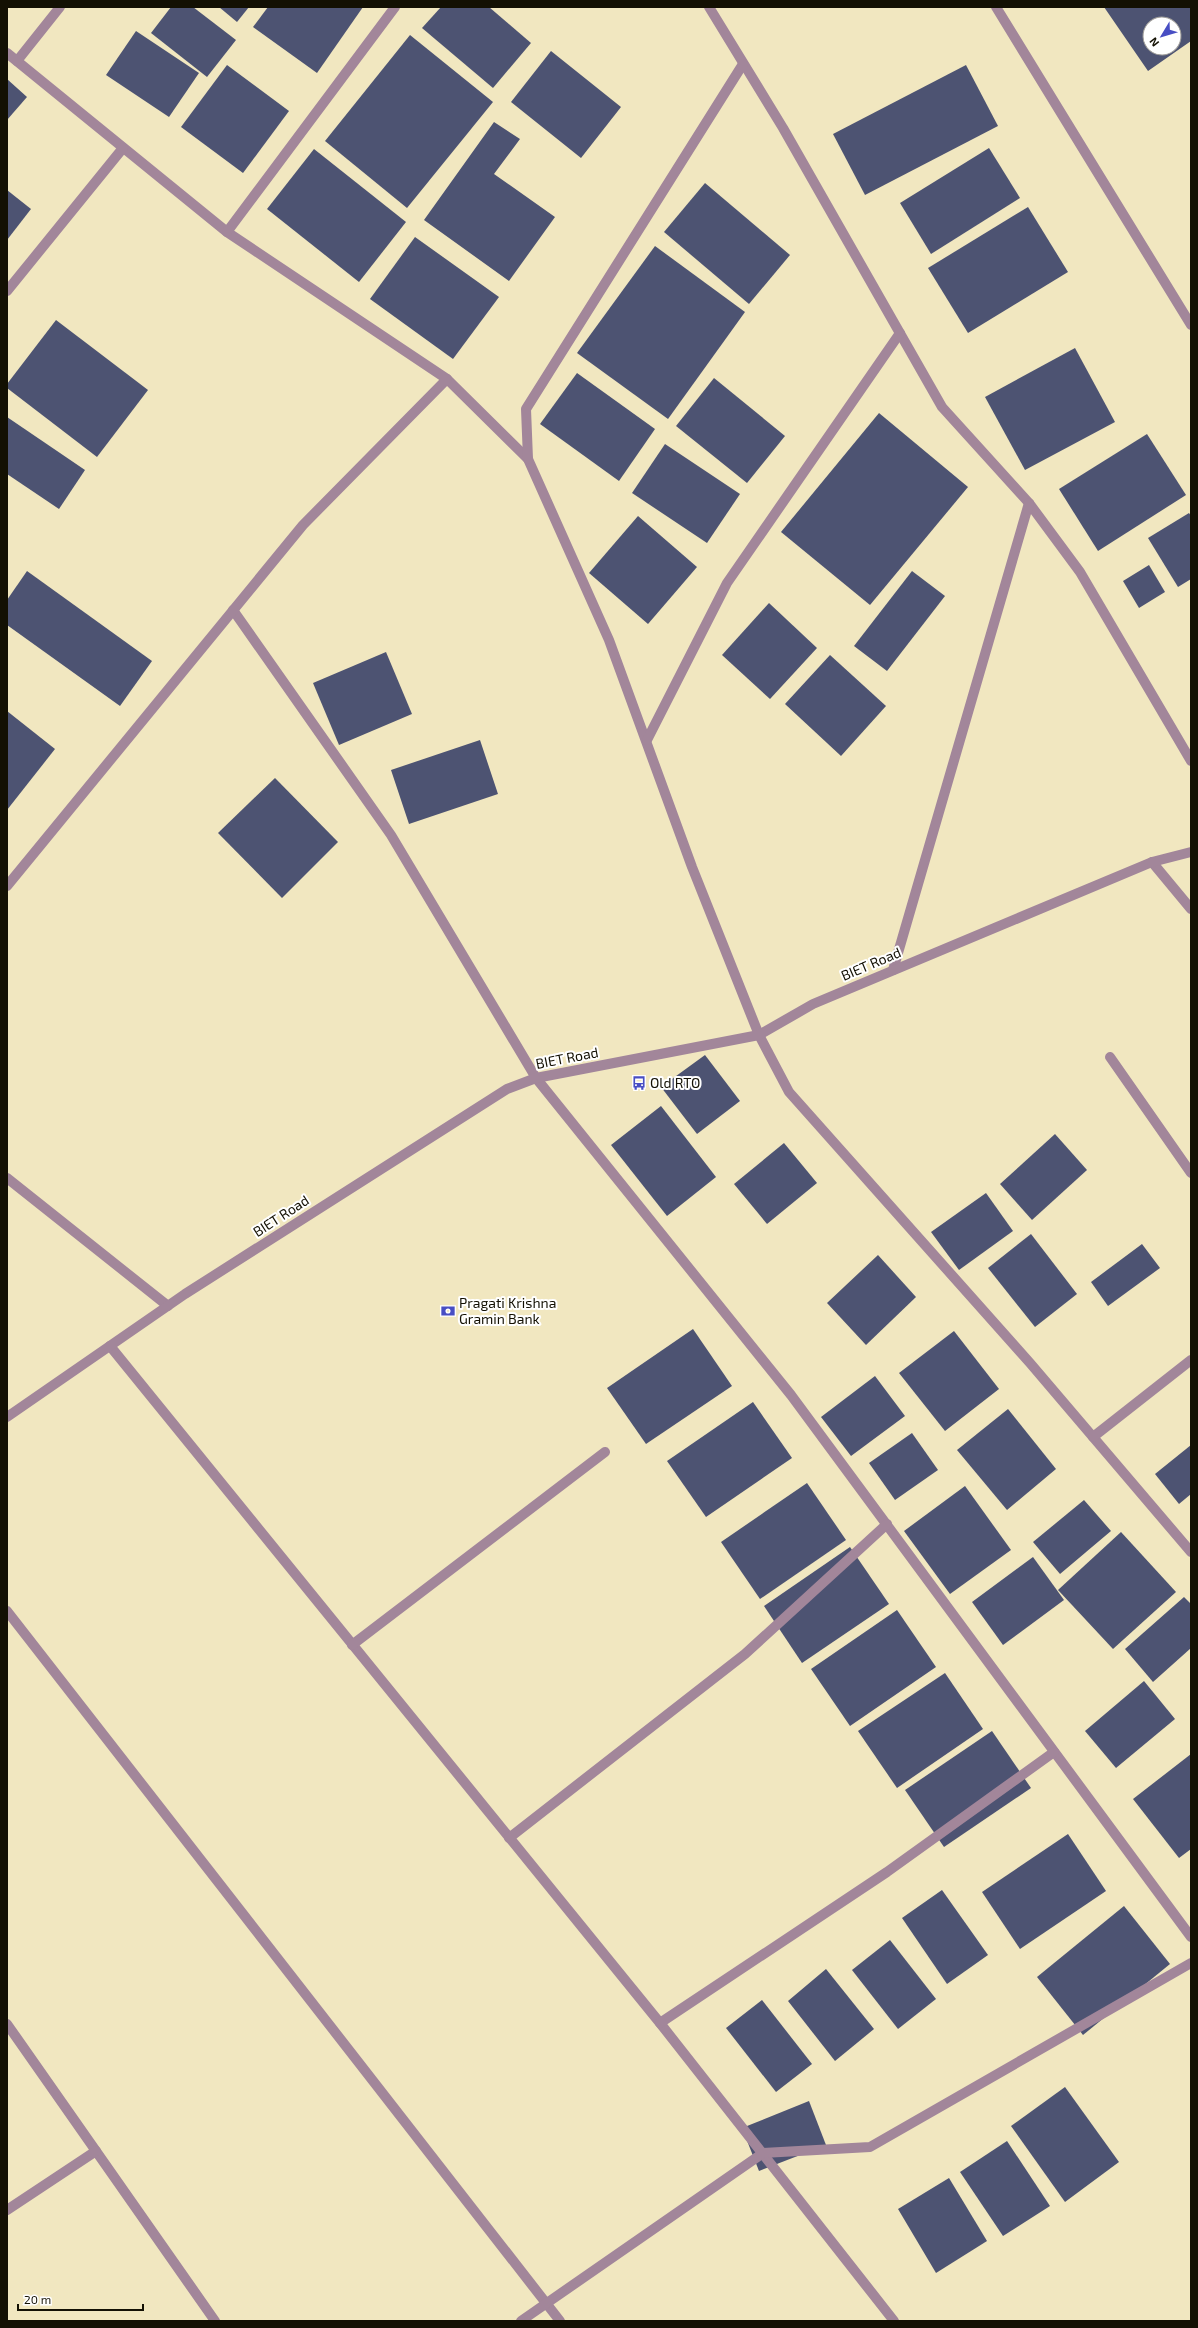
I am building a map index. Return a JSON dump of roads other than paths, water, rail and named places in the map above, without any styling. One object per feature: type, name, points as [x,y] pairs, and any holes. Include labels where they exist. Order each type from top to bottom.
[{"type":"street","points":[[17,61],[60,7]]},
{"type":"street","points":[[227,232],[394,7]]},
{"type":"street","points":[[709,7],[942,407],[1029,502],[1080,572],[1191,762]]},
{"type":"street","points":[[996,7],[1191,325]]},
{"type":"street","points":[[7,53],[227,232],[447,379],[528,459],[609,640],[647,740],[692,867],[759,1036],[789,1092],[1030,1363],[1191,1552]]},
{"type":"street","points":[[528,459],[526,409],[743,64]]},
{"type":"street","points":[[7,291],[123,148]]},
{"type":"street","points":[[647,740],[727,583],[900,333]]},
{"type":"street","points":[[7,886],[303,525],[447,379]]},
{"type":"street","points":[[893,970],[1029,502]]},
{"type":"street","points":[[234,610],[391,835],[536,1078],[791,1395],[1191,1937]]},
{"type":"street","name":"BIET Road","points":[[7,1417],[168,1306],[507,1089],[536,1078],[759,1036],[813,1004],[1152,862],[1191,852]]},
{"type":"street","points":[[1152,862],[1191,909]]},
{"type":"street","points":[[1110,1057],[1191,1173]]},
{"type":"street","points":[[7,1178],[168,1306]]},
{"type":"street","points":[[110,1346],[660,2023],[894,2321]]},
{"type":"street","points":[[1093,1437],[1191,1360]]},
{"type":"street","points":[[352,1645],[605,1452]]},
{"type":"street","points":[[509,1838],[745,1654],[887,1524]]},
{"type":"street","points":[[7,1610],[560,2321]]},
{"type":"street","points":[[660,2023],[887,1872],[1054,1752]]},
{"type":"street","points":[[522,2321],[763,2153],[870,2147],[1191,1963]]},
{"type":"street","points":[[7,2024],[216,2321]]},
{"type":"street","points":[[7,2210],[96,2151]]},
{"type":"place","name":"Old RTO","points":[[639,1083]]},
{"type":"place","name":"Pragati Krishna Gramin Bank","points":[[448,1311]]}]
